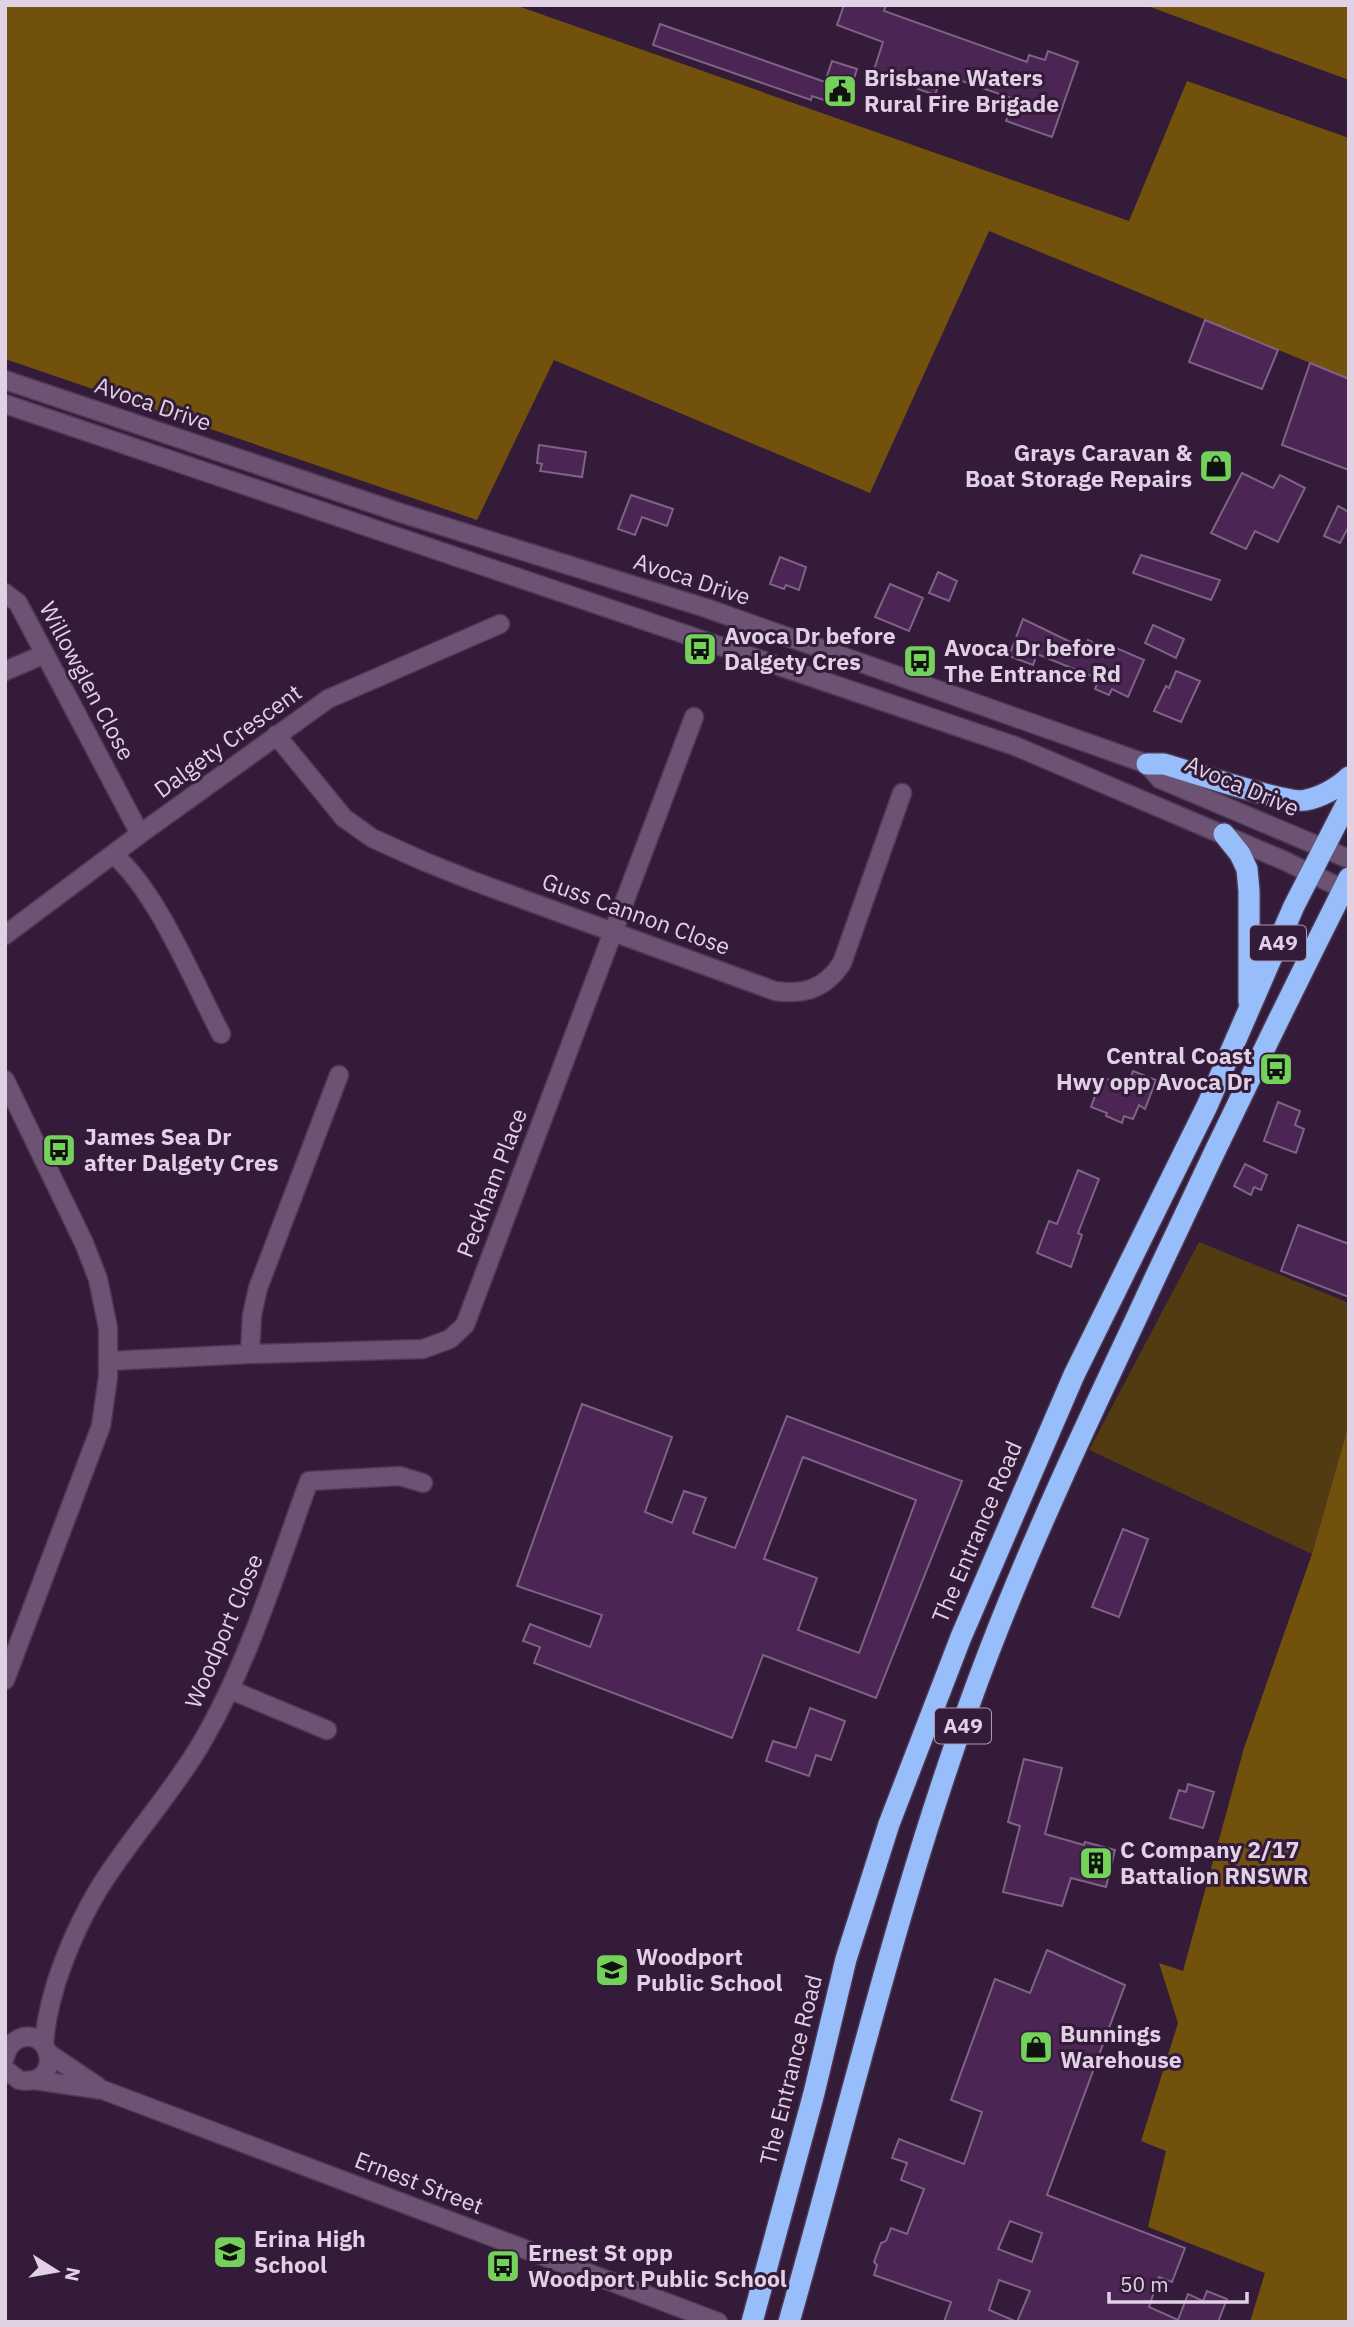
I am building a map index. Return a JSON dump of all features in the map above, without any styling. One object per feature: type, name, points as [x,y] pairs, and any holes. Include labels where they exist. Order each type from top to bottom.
[{"type":"highway","points":[[1147,764],[1164,764],[1304,801],[1339,786],[1349,777]]},
{"type":"highway","name":"The Entrance Road","points":[[752,2322],[814,2093],[846,1959],[889,1824],[961,1637],[1074,1374],[1207,1107],[1294,906],[1349,799]]},
{"type":"highway","points":[[1224,834],[1240,853],[1247,869],[1249,1014]]},
{"type":"highway","name":"A49","points":[[789,2322],[904,1903],[989,1650],[1041,1525],[1120,1352],[1211,1157],[1346,884]]},
{"type":"street","name":"Avoca Drive","points":[[5,380],[404,514],[706,608],[1147,764],[1160,779],[1349,859]]},
{"type":"street","name":"Avoca Drive","points":[[5,404],[1015,746],[1311,873],[1346,884]]},
{"type":"street","name":"Willowglen Close","points":[[5,593],[18,603],[140,834]]},
{"type":"street","name":"Dalgety Crescent","points":[[5,935],[328,699],[500,624]]},
{"type":"street","points":[[5,671],[45,654]]},
{"type":"street","name":"Peckham Place","points":[[108,1361],[423,1349],[450,1339],[465,1325],[694,717]]},
{"type":"street","name":"Guss Cannon Close","points":[[276,735],[344,818],[372,838],[423,862],[775,991],[795,994],[814,989],[834,976],[842,963],[902,793]]},
{"type":"street","points":[[114,855],[130,869],[158,912],[221,1034]]},
{"type":"street","points":[[250,1354],[252,1315],[258,1288],[339,1075]]},
{"type":"street","points":[[5,1080],[84,1243],[98,1279],[108,1328],[108,1377],[101,1426],[5,1680]]},
{"type":"street","name":"Woodport Close","points":[[14,2040],[36,2023],[51,1999],[73,1942],[98,1891],[201,1744],[231,1690],[309,1481],[400,1476],[423,1483]]},
{"type":"street","points":[[231,1690],[327,1730]]},
{"type":"street","name":"Woodport Close","points":[[46,2049],[51,1999]]},
{"type":"street","points":[[36,2039],[46,2049],[46,2071],[34,2080],[19,2080],[6,2064],[10,2045],[14,2040],[36,2039]]},
{"type":"street","name":"Ernest Street","points":[[46,2049],[103,2090]]},
{"type":"street","name":"Ernest Street","points":[[34,2080],[103,2090],[718,2322]]},
{"type":"shaded area","points":[[5,5],[515,5],[1129,221],[1187,81],[1349,138],[1349,379],[989,231],[870,493],[554,360],[477,520],[5,359]]},
{"type":"shaded area","points":[[1145,5],[1349,5],[1349,80]]},
{"type":"shaded area","points":[[1199,1242],[1349,1303],[1349,1423],[1312,1554],[1089,1450]]},
{"type":"shaded area","points":[[1349,1423],[1349,2322],[1250,2322],[1265,2273],[1148,2227],[1166,2151],[1141,2141],[1178,2023],[1159,1963],[1183,1971],[1244,1748],[1312,1554]]},
{"type":"building","points":[[844,5],[886,5],[884,11],[1027,62],[1029,55],[1045,60],[1048,51],[1078,62],[1052,137],[1006,121],[1014,99],[942,74],[935,95],[873,73],[883,42],[837,25]]},
{"type":"building","points":[[660,24],[825,82],[832,61],[857,69],[845,107],[812,96],[811,100],[653,45]]},
{"type":"building","points":[[1205,320],[1278,350],[1262,389],[1189,362]]},
{"type":"building","points":[[1310,363],[1349,379],[1349,470],[1282,445]]},
{"type":"building","points":[[539,445],[586,452],[582,477],[540,471],[542,464],[537,463]]},
{"type":"building","points":[[1242,473],[1273,488],[1280,475],[1305,488],[1278,542],[1255,531],[1246,549],[1211,533]]},
{"type":"building","points":[[631,495],[673,509],[667,526],[642,517],[635,535],[618,529]]},
{"type":"building","points":[[1338,506],[1349,512],[1349,526],[1340,543],[1324,536]]},
{"type":"building","points":[[1141,555],[1220,580],[1211,600],[1133,573]]},
{"type":"building","points":[[780,557],[806,567],[799,590],[786,585],[784,589],[770,584]]},
{"type":"building","points":[[938,572],[957,581],[949,601],[929,593]]},
{"type":"building","points":[[890,584],[923,598],[909,631],[875,617]]},
{"type":"building","points":[[1023,619],[1085,649],[1088,640],[1112,652],[1114,647],[1144,660],[1128,697],[1112,689],[1109,695],[1095,689],[1099,679],[1037,654],[1033,665],[1009,656]]},
{"type":"building","points":[[1153,625],[1184,639],[1176,658],[1145,643]]},
{"type":"building","points":[[1176,671],[1200,681],[1181,722],[1154,711]]},
{"type":"building","points":[[1133,1071],[1156,1080],[1145,1109],[1139,1105],[1133,1119],[1124,1116],[1122,1123],[1091,1107],[1102,1077],[1127,1087]]},
{"type":"building","points":[[1278,1102],[1300,1111],[1295,1125],[1304,1129],[1296,1153],[1264,1141]]},
{"type":"building","points":[[1245,1164],[1267,1175],[1261,1190],[1254,1187],[1251,1195],[1234,1186]]},
{"type":"building","points":[[1078,1170],[1099,1179],[1078,1233],[1082,1235],[1071,1267],[1037,1253],[1049,1221],[1057,1224]]},
{"type":"building","points":[[1298,1225],[1349,1244],[1349,1297],[1281,1271]]},
{"type":"building","points":[[582,1404],[672,1437],[645,1512],[672,1523],[684,1491],[706,1498],[693,1533],[735,1548],[787,1416],[962,1481],[876,1698],[763,1655],[732,1738],[534,1663],[540,1647],[523,1641],[530,1624],[590,1647],[602,1615],[517,1586]],"holes":[[[803,1457],[916,1500],[859,1653],[798,1630],[817,1578],[764,1559]]]},
{"type":"building","points":[[1123,1529],[1148,1539],[1119,1617],[1092,1607]]},
{"type":"building","points":[[810,1708],[845,1721],[831,1760],[816,1755],[809,1776],[766,1761],[773,1741],[796,1748]]},
{"type":"building","points":[[1024,1759],[1062,1768],[1045,1834],[1115,1850],[1106,1887],[1071,1878],[1062,1906],[1003,1892],[1020,1826],[1008,1822]]},
{"type":"building","points":[[1188,1784],[1214,1792],[1203,1828],[1170,1818],[1179,1790],[1186,1792]]},
{"type":"building","points":[[1047,1950],[1125,1985],[1047,2195],[1185,2248],[1172,2282],[1159,2277],[1149,2307],[1178,2320],[1188,2294],[1203,2301],[1207,2291],[1227,2299],[1218,2322],[1017,2322],[944,2322],[951,2302],[874,2275],[877,2265],[874,2262],[881,2243],[886,2241],[891,2228],[907,2234],[924,2189],[901,2180],[907,2163],[892,2158],[899,2139],[964,2164],[982,2112],[951,2100],[995,1979],[1030,1993]],"holes":[[[1010,2221],[1042,2233],[1032,2262],[998,2249]],[[999,2280],[1030,2291],[1017,2322],[989,2310]]]},
{"type":"place","name":"Brisbane Waters Rural Fire Brigade","points":[[840,91]]},
{"type":"place","name":"Grays Caravan & Boat Storage Repairs","points":[[1216,466]]},
{"type":"place","name":"Avoca Dr before Dalgety Cres","points":[[700,649]]},
{"type":"place","name":"Avoca Dr before The Entrance Rd","points":[[920,661]]},
{"type":"place","name":"Central Coast Hwy opp Avoca Dr","points":[[1276,1069]]},
{"type":"place","name":"James Sea Dr after Dalgety Cres","points":[[59,1150]]},
{"type":"place","name":"C Company 2/17 Battalion RNSWR","points":[[1096,1863]]},
{"type":"place","name":"Woodport Public School","points":[[612,1970]]},
{"type":"place","name":"Bunnings Warehouse","points":[[1036,2047]]},
{"type":"place","name":"Erina High School","points":[[230,2252]]},
{"type":"place","name":"Ernest St opp Woodport Public School","points":[[503,2266]]}]
